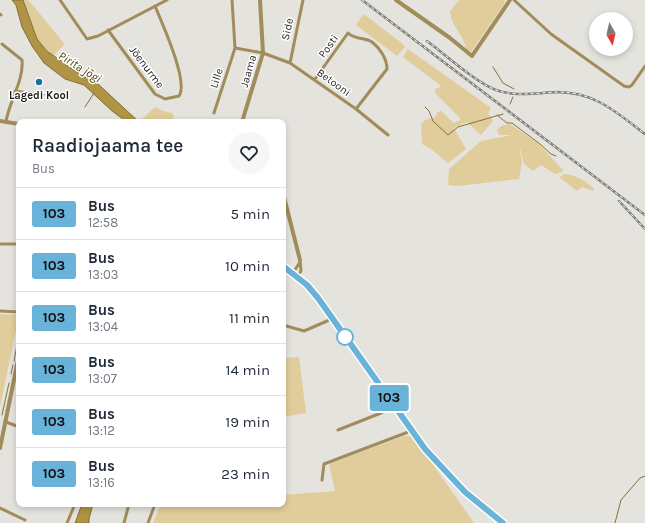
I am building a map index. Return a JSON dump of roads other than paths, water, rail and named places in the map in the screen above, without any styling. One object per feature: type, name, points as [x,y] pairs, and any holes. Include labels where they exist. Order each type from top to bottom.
[{"type":"street","points":[[60,0],[87,39],[167,0]]},
{"type":"street","name":"Lille","points":[[214,113],[235,48],[232,0]]},
{"type":"street","name":"Jaama","points":[[243,119],[263,53],[260,0]]},
{"type":"street","name":"Side","points":[[290,63],[303,0]]},
{"type":"street","points":[[396,0],[450,38],[472,56],[510,0]]},
{"type":"street","points":[[514,0],[550,34],[629,87],[645,66]]},
{"type":"street","name":"Jõenurme","points":[[108,30],[155,94],[166,99],[179,96],[182,89],[179,66],[155,6]]},
{"type":"street","name":"Posti","points":[[315,79],[348,33],[353,38],[371,42],[384,57],[387,69],[356,109]]},
{"type":"street","points":[[2,44],[22,60],[22,71],[10,104],[6,122]]},
{"type":"street","points":[[235,48],[263,53]]},
{"type":"street","name":"Betooni","points":[[263,53],[290,63],[315,79],[388,134]]},
{"type":"street","points":[[15,91],[44,95]]},
{"type":"street","points":[[0,121],[16,124]]},
{"type":"street","points":[[286,205],[300,260],[301,271],[298,277]]},
{"type":"street","points":[[0,244],[16,244]]},
{"type":"street","points":[[293,273],[298,268],[300,260]]},
{"type":"street","points":[[286,268],[298,277],[334,318],[425,449],[454,482],[503,523]]},
{"type":"street","points":[[0,311],[16,312]]},
{"type":"street","points":[[286,326],[304,331],[334,318]]},
{"type":"street","points":[[0,448],[16,370]]},
{"type":"street","points":[[338,430],[395,406]]},
{"type":"street","points":[[6,422],[16,426]]},
{"type":"street","points":[[322,480],[324,464],[412,431]]},
{"type":"street","points":[[67,523],[74,507]]},
{"type":"street","points":[[124,523],[128,507]]},
{"type":"street","points":[[148,523],[154,507]]},
{"type":"street","points":[[0,508],[25,520]]},
{"type":"waterway","points":[[493,67],[503,83],[514,89]]},
{"type":"waterway","points":[[85,107],[94,93]]},
{"type":"waterway","points":[[510,104],[513,97]]},
{"type":"waterway","points":[[425,107],[429,111],[433,121],[448,135],[458,127],[503,114]]},
{"type":"waterway","points":[[497,115],[507,123],[512,123],[551,154],[556,156]]},
{"type":"waterway","points":[[14,361],[16,350]]},
{"type":"waterway","points":[[11,374],[13,365]]},
{"type":"waterway","points":[[2,415],[9,383]]},
{"type":"waterway","points":[[615,523],[621,500],[640,478],[645,476]]},
{"type":"railway","points":[[362,0],[645,215]]},
{"type":"railway","points":[[427,41],[470,75],[496,90],[519,94],[557,92],[583,95],[594,99],[614,111],[645,134]]},
{"type":"railway","points":[[619,201],[645,229]]},
{"type":"place","name":"Lagedi Kool","points":[[39,82]]},
{"type":"water label","name":"Pirita jõgi","points":[[80,67]]}]
